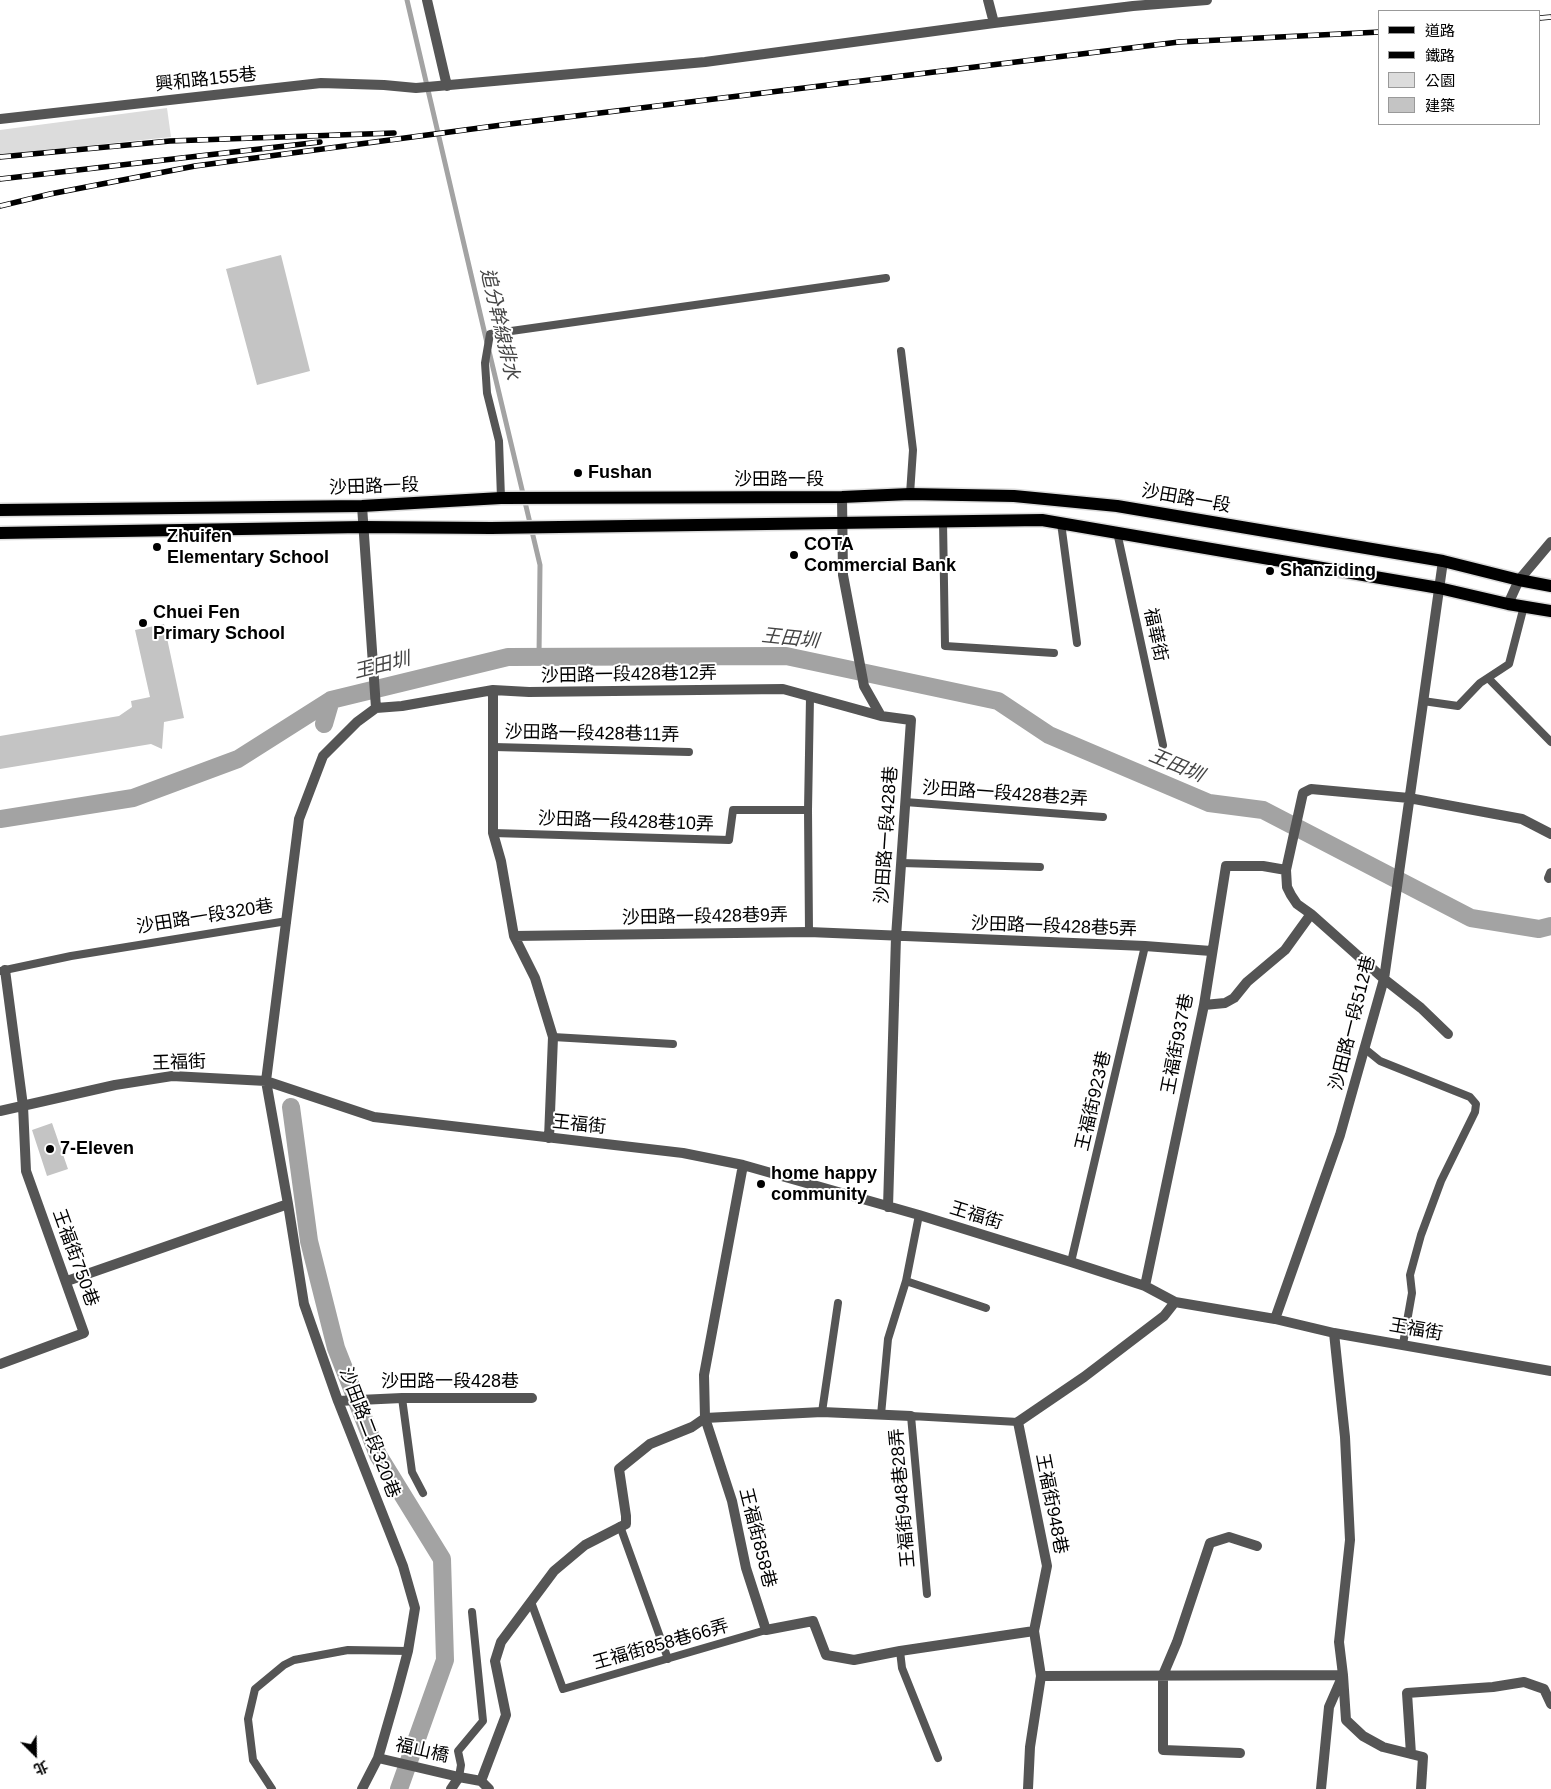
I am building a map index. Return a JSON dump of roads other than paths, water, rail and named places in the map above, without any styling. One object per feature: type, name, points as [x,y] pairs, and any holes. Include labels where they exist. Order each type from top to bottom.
[{"type":"main road","name":"沙田路一段","points":[[4,510],[362,506],[500,498],[842,497],[910,494],[1014,496],[1117,506],[1443,561],[1551,586]]},
{"type":"main road","points":[[4,510],[5,533],[1042,520],[1439,588],[1508,604],[1551,611]]},
{"type":"street","points":[[427,0],[447,86]]},
{"type":"street","points":[[988,0],[994,23]]},
{"type":"street","name":"興和路155巷","points":[[0,119],[321,83],[416,88],[705,62],[994,23],[1133,6],[1207,0]]},
{"type":"street","points":[[842,497],[843,575],[864,686],[881,716]]},
{"type":"street","points":[[287,920],[299,819],[323,756],[357,722],[376,708],[362,506]]},
{"type":"street","points":[[1508,604],[1519,580],[1551,542]]},
{"type":"street","name":"沙田路一段512巷","points":[[1275,1319],[1340,1135],[1384,978],[1443,561]]},
{"type":"street","name":"沙田路一段428巷12弄","points":[[376,708],[402,706],[493,690],[529,692],[783,689],[881,716]]},
{"type":"street","points":[[493,690],[493,833],[501,861],[514,936],[535,978],[553,1037],[549,1138]]},
{"type":"street","name":"沙田路一段428巷","points":[[881,716],[911,720],[896,937],[888,1208]]},
{"type":"street","points":[[1448,1034],[1421,1008],[1297,904],[1291,895],[1287,887],[1286,870],[1303,793],[1311,789],[1409,798],[1522,819],[1551,834]]},
{"type":"street","name":"王福街937巷","points":[[1145,1286],[1204,1005],[1211,951],[1226,866],[1263,866],[1286,870]]},
{"type":"street","points":[[1204,1005],[1226,1003],[1234,998],[1247,982],[1285,950],[1310,914]]},
{"type":"street","name":"沙田路一段320巷","points":[[266,1080],[287,920]]},
{"type":"street","name":"沙田路一段428巷9弄","points":[[514,936],[808,932],[896,937]]},
{"type":"street","name":"沙田路一段428巷5弄","points":[[896,937],[1145,946],[1211,951]]},
{"type":"street","name":"王福街750巷","points":[[0,1364],[84,1333],[26,1171],[22,1106],[2,970]]},
{"type":"street","name":"王福街","points":[[0,1111],[115,1085],[172,1076],[266,1080],[374,1117],[683,1153],[743,1165],[888,1208],[919,1215],[1145,1286]]},
{"type":"street","name":"沙田路二段320巷","points":[[266,1080],[304,1304],[338,1401],[403,1566],[415,1608],[408,1651],[378,1758],[362,1789]]},
{"type":"street","name":"王福街858巷","points":[[743,1165],[704,1376],[704,1418],[732,1501],[746,1568],[766,1630]]},
{"type":"street","points":[[66,1281],[288,1204]]},
{"type":"street","points":[[1145,1286],[1175,1302],[1275,1319]]},
{"type":"street","points":[[1018,1422],[1084,1377],[1157,1322],[1175,1302]]},
{"type":"street","name":"王福街","points":[[1275,1319],[1334,1332],[1551,1371]]},
{"type":"street","points":[[1334,1332],[1345,1438],[1350,1540],[1339,1642],[1346,1720],[1363,1736],[1383,1748],[1422,1757],[1421,1789]]},
{"type":"street","name":"沙田路一段428巷","points":[[338,1401],[402,1398],[532,1398]]},
{"type":"street","points":[[489,1789],[481,1781],[506,1715],[495,1661],[501,1642],[554,1571],[585,1545],[626,1524],[619,1469],[650,1444],[692,1427],[704,1418],[822,1412],[911,1416]]},
{"type":"street","name":"王福街948巷","points":[[1018,1422],[1047,1566],[1034,1630],[1041,1676],[1030,1747],[1028,1789]]},
{"type":"street","points":[[1240,1753],[1163,1750],[1163,1675],[1177,1642],[1210,1543],[1229,1537],[1256,1546]]},
{"type":"street","points":[[766,1630],[813,1621],[826,1656],[854,1660],[1034,1630]]},
{"type":"street","points":[[1041,1676],[1343,1675]]},
{"type":"street","points":[[1321,1789],[1330,1707],[1343,1675]]},
{"type":"street","points":[[1411,1754],[1407,1693],[1493,1687],[1524,1682],[1544,1689],[1551,1704]]},
{"type":"street","name":"福山橋","points":[[378,1758],[481,1781]]},
{"type":"street","points":[[451,1789],[459,1777]]},
{"type":"lane","points":[[500,498],[499,441],[487,393],[485,363],[490,334],[886,278]]},
{"type":"lane","points":[[901,351],[913,450],[910,494]]},
{"type":"lane","points":[[943,522],[946,646],[1054,653]]},
{"type":"lane","points":[[1061,523],[1077,643]]},
{"type":"lane","name":"福華街","points":[[1117,532],[1163,744]]},
{"type":"lane","points":[[1423,701],[1458,706],[1480,683],[1509,664],[1524,606]]},
{"type":"lane","points":[[1488,678],[1551,742]]},
{"type":"lane","points":[[808,932],[810,697]]},
{"type":"lane","name":"沙田路一段428巷11弄","points":[[494,747],[690,752]]},
{"type":"lane","name":"沙田路一段428巷2弄","points":[[905,802],[1103,817]]},
{"type":"lane","name":"沙田路一段428巷10弄","points":[[493,833],[729,840],[733,810],[808,810]]},
{"type":"lane","points":[[901,863],[1040,867]]},
{"type":"lane","name":"沙田路一段320巷","points":[[2,970],[71,956],[287,920]]},
{"type":"lane","name":"王福街923巷","points":[[1071,1262],[1145,946]]},
{"type":"lane","points":[[553,1037],[673,1044]]},
{"type":"lane","points":[[1364,1048],[1380,1061],[1470,1097],[1476,1104],[1475,1112],[1441,1182],[1421,1235],[1410,1275],[1412,1293],[1403,1344]]},
{"type":"lane","points":[[881,1415],[888,1339],[906,1281],[919,1215]]},
{"type":"lane","points":[[906,1281],[986,1308]]},
{"type":"lane","points":[[822,1412],[838,1303]]},
{"type":"lane","points":[[402,1398],[412,1472],[423,1493]]},
{"type":"lane","name":"王福街948巷28弄","points":[[927,1594],[911,1416],[1018,1422]]},
{"type":"lane","points":[[620,1526],[668,1659]]},
{"type":"lane","name":"王福街858巷66弄","points":[[531,1602],[564,1689],[766,1630]]},
{"type":"lane","points":[[459,1777],[461,1765],[458,1751],[483,1721],[472,1612]]},
{"type":"lane","points":[[272,1789],[253,1760],[248,1719],[255,1689],[284,1665],[294,1660],[348,1650],[408,1651]]},
{"type":"lane","points":[[900,1651],[902,1668],[938,1758]]},
{"type":"waterway","name":"追分幹線排水","points":[[407,0],[487,343]]},
{"type":"waterway","name":"追分幹線排水","points":[[489,351],[540,565],[539,657]]},
{"type":"waterway","name":"王田圳","points":[[0,819],[133,798],[238,759],[331,700],[508,657],[786,656],[998,701],[1049,735],[1209,803],[1263,810],[1471,918],[1539,929],[1551,926]]},
{"type":"waterway","points":[[324,724],[331,700]]},
{"type":"waterway","points":[[291,1107],[309,1241],[336,1348],[378,1455],[442,1559],[445,1660],[399,1789]]},
{"type":"railway","points":[[1541,18],[1551,17]]},
{"type":"railway","points":[[0,206],[50,194],[195,166],[502,125],[1179,42],[1378,32]]},
{"type":"railway","points":[[0,157],[170,141],[394,133]]},
{"type":"railway","points":[[0,179],[320,142]]},
{"type":"place","name":"Fushan","points":[[578,473]]},
{"type":"place","name":"Zhuifen Elementary School","points":[[157,547]]},
{"type":"place","name":"COTA Commercial Bank","points":[[794,555]]},
{"type":"place","name":"Shanziding","points":[[1270,571]]},
{"type":"place","name":"Chuei Fen Primary School","points":[[143,623]]},
{"type":"place","name":"7-Eleven","points":[[50,1149]]},
{"type":"place","name":"home happy community","points":[[761,1184]]}]
